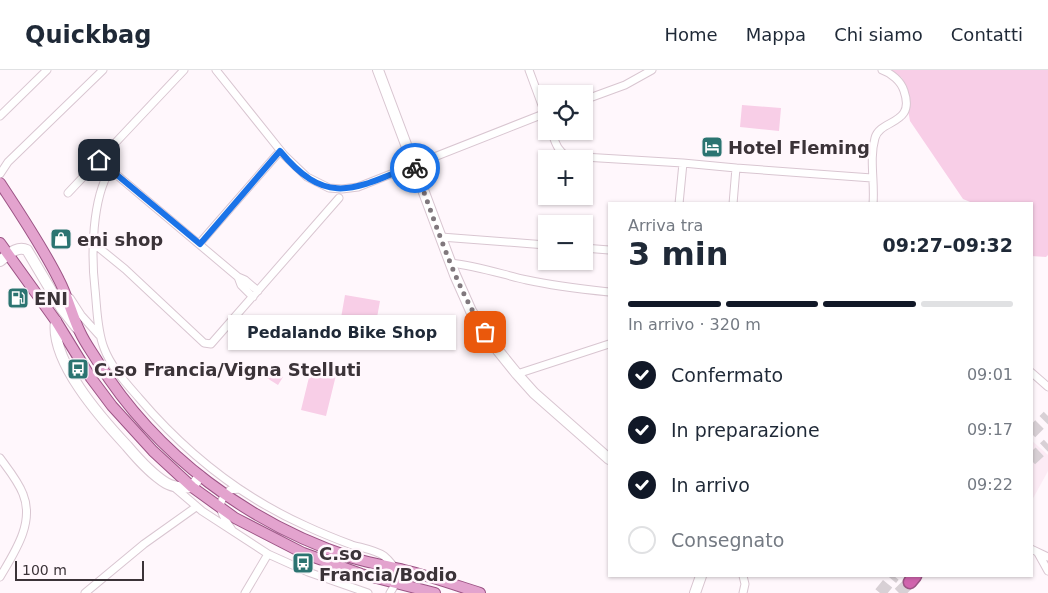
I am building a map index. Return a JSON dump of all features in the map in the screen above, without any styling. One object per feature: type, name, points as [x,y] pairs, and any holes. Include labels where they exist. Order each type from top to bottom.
[{"type":"main road","points":[[0,183],[26,222],[61,284],[80,333],[104,372],[154,433],[200,476],[225,495],[276,525],[310,541],[351,557],[431,577],[480,593]]},
{"type":"main road","points":[[0,243],[4,258],[56,321],[91,378],[120,416],[153,452],[192,487],[220,508],[265,535],[303,553],[353,572],[396,583],[413,590],[435,593]]},
{"type":"street","points":[[0,115],[47,70]]},
{"type":"street","points":[[0,174],[8,162],[103,70]]},
{"type":"street","points":[[68,193],[184,70]]},
{"type":"street","points":[[216,70],[280,151],[306,177],[317,184],[336,189],[358,187],[538,118]]},
{"type":"street","points":[[378,70],[471,311],[492,343],[534,393],[608,458]]},
{"type":"street","points":[[529,70],[538,94]]},
{"type":"street","points":[[593,97],[625,85],[652,70]]},
{"type":"street","points":[[873,202],[872,158],[875,138],[880,130],[893,123],[902,115],[906,102],[904,89],[899,82],[889,73],[882,70]]},
{"type":"street","points":[[555,140],[559,150],[568,156],[872,178]]},
{"type":"street","points":[[200,244],[280,151]]},
{"type":"street","points":[[99,160],[238,277],[241,286],[256,294]]},
{"type":"street","points":[[680,202],[683,163]]},
{"type":"street","points":[[733,202],[736,168]]},
{"type":"street","points":[[110,170],[99,194],[93,243],[93,270],[100,335],[106,354],[132,390],[160,422],[196,456],[239,489],[292,520],[338,540],[381,554],[398,574],[396,583],[390,593]]},
{"type":"street","points":[[93,243],[125,269],[208,345],[213,343],[339,198]]},
{"type":"street","points":[[441,237],[538,244]]},
{"type":"street","points":[[4,258],[20,248],[27,250],[62,309],[80,333]]},
{"type":"street","points":[[593,249],[608,250]]},
{"type":"street","points":[[451,263],[470,265],[527,280],[564,287],[608,292]]},
{"type":"street","points":[[61,284],[81,315],[100,335]]},
{"type":"street","points":[[56,321],[56,335],[59,348],[78,385],[134,454],[160,478],[196,507],[268,554],[308,572],[368,593]]},
{"type":"street","points":[[517,374],[608,344]]},
{"type":"street","points":[[1033,374],[1048,387]]},
{"type":"street","points":[[196,456],[200,476],[192,487],[196,507]]},
{"type":"street","points":[[0,458],[23,495],[26,519],[16,548],[0,578]]},
{"type":"street","points":[[172,486],[192,487]]},
{"type":"street","points":[[235,534],[220,508],[220,501],[230,490],[239,489]]},
{"type":"street","points":[[85,593],[144,544],[196,507]]},
{"type":"street","points":[[1035,551],[1048,557]]},
{"type":"street","points":[[1035,551],[1048,571]]},
{"type":"street","points":[[245,593],[268,554]]},
{"type":"street","points":[[695,593],[701,577]]},
{"type":"street","points":[[743,593],[744,577]]},
{"type":"shaded area","points":[[889,70],[1048,70],[1048,255],[1046,257],[1033,256],[1033,202],[970,202],[963,199],[910,121],[902,78]]},
{"type":"shaded area","points":[[742,105],[781,108],[779,131],[740,127]]},
{"type":"shaded area","points":[[345,295],[380,301],[376,323],[341,318]]},
{"type":"shaded area","points":[[343,322],[373,328],[370,346],[340,340]]},
{"type":"shaded area","points":[[312,365],[337,371],[326,416],[301,410]]},
{"type":"shaded area","points":[[267,366],[283,377],[278,385],[262,375]]},
{"type":"shaded area","points":[[1033,442],[1048,455],[1048,471],[1033,498]]},
{"type":"tunnel","points":[[1033,431],[1048,416]]},
{"type":"tunnel","points":[[1033,458],[1048,444]]},
{"type":"tunnel","points":[[880,593],[893,577]]},
{"type":"tunnel","points":[[899,593],[910,582]]},
{"type":"way so far","points":[[415,168],[460,287],[471,311],[485,332]]},
{"type":"place","name":"Hotel Fleming","points":[[712,147]]},
{"type":"place","name":"eni shop","points":[[61,239]]},
{"type":"place","name":"ENI","points":[[18,298]]},
{"type":"place","name":"Pedalando Bike Shop","points":[[485,332]]},
{"type":"place","name":"C.so Francia/Vigna Stelluti","points":[[78,369]]},
{"type":"place","name":"C.so Francia/Bodio","points":[[303,563]]},
{"type":"route","points":[[99,160],[200,244],[280,151],[306,177],[317,184],[336,189],[358,187],[414,165],[415,168]]}]
